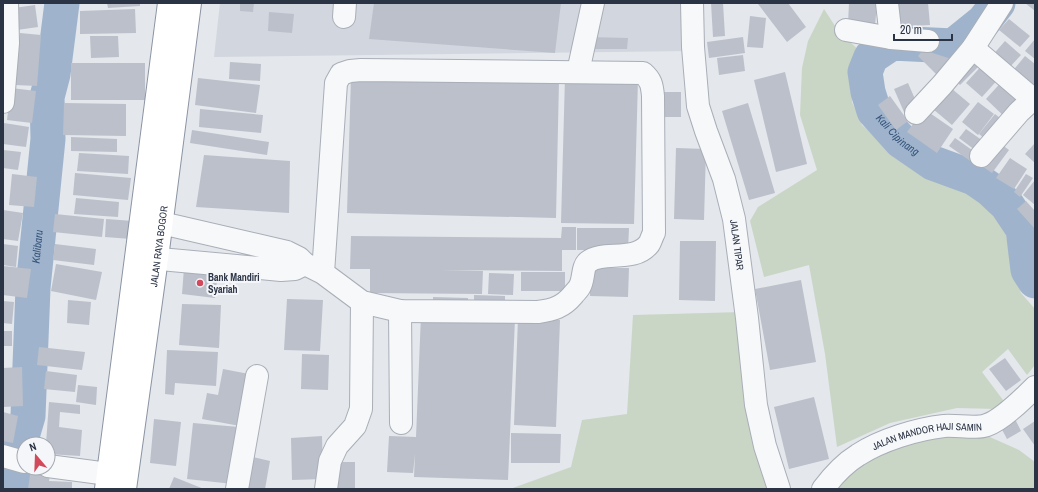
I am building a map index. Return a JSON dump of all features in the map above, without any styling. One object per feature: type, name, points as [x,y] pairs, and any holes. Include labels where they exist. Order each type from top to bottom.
[{"type":"highway","name":"JALAN RAYA BOGOR","points":[[125,489],[151,221],[169,3]]},
{"type":"highway","name":"JALAN RAYA BOGOR","points":[[151,221],[190,3]]},
{"type":"highway","name":"JALAN RAYA BOGOR","points":[[107,481],[147,257]]},
{"type":"street","points":[[3,102],[7,3]]},
{"type":"street","points":[[578,72],[592,3]]},
{"type":"street","name":"JALAN TIPAR","points":[[692,3],[698,106],[724,179],[734,219],[747,318],[756,406],[765,446],[779,489]]},
{"type":"street","points":[[887,3],[891,38]]},
{"type":"street","points":[[916,113],[973,48],[1002,3]]},
{"type":"street","points":[[846,30],[891,38],[928,41]]},
{"type":"street","points":[[973,48],[1034,100],[1019,112],[981,156]]},
{"type":"street","points":[[151,221],[287,252],[299,258],[314,269],[362,302],[400,311],[538,312],[558,308],[569,300],[580,286],[585,265],[588,262],[599,258],[632,255],[645,248],[649,244],[654,233],[652,83],[643,72],[361,70],[341,74],[336,83],[314,269]]},
{"type":"street","points":[[147,257],[282,270],[314,269]]},
{"type":"street","points":[[326,489],[330,460],[337,446],[354,426],[360,409],[362,302]]},
{"type":"street","points":[[400,311],[401,423]]},
{"type":"street","points":[[237,489],[257,376]]},
{"type":"street","name":"JALAN MANDOR HAJI SAMIN","points":[[823,489],[847,463],[856,455],[866,450],[906,433],[943,426],[987,425],[1023,400],[1035,387]]},
{"type":"street","points":[[56,468],[107,481]]},
{"type":"shaded area","points":[[220,3],[689,3],[691,51],[214,57]]},
{"type":"green space","points":[[824,9],[839,32],[861,52],[852,70],[852,102],[862,125],[893,153],[953,184],[967,188],[1000,216],[1005,230],[1015,276],[1021,293],[1035,309],[1035,365],[1027,375],[1008,349],[982,372],[1006,404],[997,409],[957,408],[890,423],[837,447],[825,354],[809,265],[764,277],[750,221],[758,207],[817,170],[800,115],[802,68],[808,41]]},
{"type":"green space","points":[[742,312],[778,489],[510,489],[571,467],[582,420],[627,414],[633,315]]},
{"type":"green space","points":[[983,434],[1019,450],[1035,462],[1035,489],[829,489],[858,462],[906,437]]},
{"type":"building","points":[[107,3],[140,3],[140,6],[108,8]]},
{"type":"building","points":[[240,3],[254,3],[253,12],[240,11]]},
{"type":"building","points":[[374,3],[561,3],[555,53],[369,39]]},
{"type":"building","points":[[711,3],[723,3],[725,36],[713,37]]},
{"type":"building","points":[[788,3],[806,27],[787,42],[758,4]]},
{"type":"building","points":[[849,3],[877,3],[875,26],[848,24]]},
{"type":"building","points":[[892,3],[928,3],[930,25],[894,27]]},
{"type":"building","points":[[1025,3],[1035,3],[1035,11]]},
{"type":"building","points":[[35,5],[38,27],[17,30],[14,8]]},
{"type":"building","points":[[135,9],[136,33],[80,34],[80,11]]},
{"type":"building","points":[[269,12],[294,14],[292,33],[268,31]]},
{"type":"building","points":[[750,16],[766,18],[763,48],[747,47]]},
{"type":"building","points":[[1009,19],[1030,36],[1020,47],[999,30]]},
{"type":"building","points":[[20,33],[41,35],[37,86],[15,85]]},
{"type":"building","points":[[90,36],[118,36],[119,57],[91,58]]},
{"type":"building","points":[[588,37],[628,38],[627,49],[588,49]]},
{"type":"building","points":[[743,37],[745,53],[709,58],[707,42]]},
{"type":"building","points":[[1035,39],[1035,59],[1025,51]]},
{"type":"building","points":[[1005,41],[1021,55],[1007,70],[991,57]]},
{"type":"building","points":[[923,50],[958,61],[941,79],[918,56]]},
{"type":"building","points":[[974,54],[983,62],[960,85],[952,77]]},
{"type":"building","points":[[743,55],[745,71],[719,75],[717,58]]},
{"type":"building","points":[[1025,56],[1035,64],[1035,92],[1011,73]]},
{"type":"building","points":[[230,62],[261,64],[260,81],[229,79]]},
{"type":"building","points":[[985,62],[1001,76],[982,97],[966,83]]},
{"type":"building","points":[[71,63],[145,63],[145,100],[71,100]]},
{"type":"building","points":[[785,72],[807,164],[776,172],[754,80]]},
{"type":"building","points":[[351,76],[559,80],[556,218],[347,213]]},
{"type":"building","points":[[565,77],[638,79],[634,224],[561,223]]},
{"type":"building","points":[[198,78],[260,85],[256,113],[195,105]]},
{"type":"building","points":[[1005,78],[1028,99],[1008,120],[986,99]]},
{"type":"building","points":[[908,83],[918,106],[904,112],[894,89]]},
{"type":"building","points":[[945,83],[970,104],[952,125],[927,104]]},
{"type":"building","points":[[11,88],[36,91],[32,123],[7,120]]},
{"type":"building","points":[[660,92],[681,92],[681,117],[660,117]]},
{"type":"building","points":[[890,96],[908,121],[896,130],[878,105]]},
{"type":"building","points":[[978,102],[994,114],[978,135],[962,122]]},
{"type":"building","points":[[64,103],[126,104],[126,136],[63,135]]},
{"type":"building","points":[[748,103],[775,193],[749,200],[722,111]]},
{"type":"building","points":[[200,109],[263,115],[261,133],[199,127]]},
{"type":"building","points":[[924,109],[953,129],[937,153],[907,132]]},
{"type":"building","points":[[995,114],[1005,122],[989,142],[979,134]]},
{"type":"building","points":[[4,123],[29,127],[26,147],[3,144]]},
{"type":"building","points":[[966,129],[986,143],[979,153],[959,138]]},
{"type":"building","points":[[192,130],[269,142],[267,155],[190,143]]},
{"type":"building","points":[[71,137],[117,139],[117,152],[71,151]]},
{"type":"building","points":[[955,138],[979,155],[973,163],[949,146]]},
{"type":"building","points":[[997,141],[1009,150],[992,173],[979,164]]},
{"type":"building","points":[[1035,143],[1035,163],[1025,154]]},
{"type":"building","points":[[676,148],[706,149],[704,220],[674,219]]},
{"type":"building","points":[[3,150],[21,152],[18,170],[3,168]]},
{"type":"building","points":[[79,153],[129,156],[128,174],[77,171]]},
{"type":"building","points":[[204,155],[290,161],[289,213],[196,207]]},
{"type":"building","points":[[1010,158],[1027,169],[1014,189],[996,178]]},
{"type":"building","points":[[75,173],[131,178],[128,200],[73,195]]},
{"type":"building","points":[[12,174],[37,177],[34,207],[9,205]]},
{"type":"building","points":[[1026,174],[1033,178],[1020,197],[1014,192]]},
{"type":"building","points":[[1035,180],[1035,205],[1023,195]]},
{"type":"building","points":[[76,198],[119,202],[118,217],[74,214]]},
{"type":"building","points":[[1026,201],[1035,211],[1035,229],[1017,209]]},
{"type":"building","points":[[3,210],[23,213],[18,241],[3,239]]},
{"type":"building","points":[[55,214],[104,219],[102,237],[53,232]]},
{"type":"building","points":[[106,219],[133,221],[131,239],[105,237]]},
{"type":"building","points":[[562,227],[576,227],[576,250],[562,250],[562,271],[441,270],[483,271],[482,294],[370,293],[370,269],[350,269],[351,236],[561,238]]},
{"type":"building","points":[[577,228],[629,228],[628,250],[577,250]]},
{"type":"building","points":[[680,241],[716,241],[715,301],[679,300]]},
{"type":"building","points":[[3,244],[18,246],[16,267],[3,265]]},
{"type":"building","points":[[55,244],[96,249],[94,265],[53,260]]},
{"type":"building","points":[[56,264],[102,272],[96,300],[51,291]]},
{"type":"building","points":[[3,266],[31,269],[27,298],[3,295]]},
{"type":"building","name":"Bank Mandiri Syariah","points":[[184,268],[218,271],[215,298],[182,294]]},
{"type":"building","points":[[590,268],[629,268],[628,297],[590,296]]},
{"type":"building","points":[[521,272],[565,272],[565,291],[521,291]]},
{"type":"building","points":[[489,273],[514,274],[513,295],[488,294]]},
{"type":"building","points":[[801,280],[816,362],[770,370],[755,289]]},
{"type":"building","points":[[474,295],[505,296],[505,309],[474,308]]},
{"type":"building","points":[[433,297],[468,298],[468,309],[433,310]]},
{"type":"building","points":[[287,299],[323,300],[320,351],[284,350]]},
{"type":"building","points":[[68,300],[91,302],[89,325],[67,323]]},
{"type":"building","points":[[3,301],[14,302],[12,324],[3,323]]},
{"type":"building","points":[[182,304],[221,305],[219,348],[179,345]]},
{"type":"building","points":[[421,315],[515,319],[508,480],[414,477],[415,454],[413,473],[387,472],[389,436],[416,437]]},
{"type":"building","points":[[518,318],[560,320],[556,427],[514,425]]},
{"type":"building","points":[[3,331],[12,331],[12,346],[3,346]]},
{"type":"building","points":[[39,347],[85,352],[82,370],[37,365]]},
{"type":"building","points":[[167,350],[218,352],[216,386],[175,383],[174,395],[165,394]]},
{"type":"building","points":[[302,354],[329,355],[328,390],[301,389]]},
{"type":"building","points":[[1005,358],[1021,380],[1006,391],[989,369]]},
{"type":"building","points":[[22,367],[23,406],[3,407],[3,368]]},
{"type":"building","points":[[223,369],[249,374],[240,426],[202,419],[207,393],[218,395]]},
{"type":"building","points":[[46,371],[77,375],[75,392],[44,389]]},
{"type":"building","points":[[78,385],[97,387],[96,405],[76,402]]},
{"type":"building","points":[[814,397],[829,459],[789,469],[774,407]]},
{"type":"building","points":[[49,402],[80,405],[80,414],[60,412],[59,427],[82,430],[80,456],[56,454],[56,436],[47,436]]},
{"type":"building","points":[[3,412],[18,416],[13,443],[3,441]]},
{"type":"building","points":[[1013,415],[1021,431],[1007,439],[998,422]]},
{"type":"building","points":[[154,419],[181,422],[176,466],[150,463]]},
{"type":"building","points":[[1035,421],[1035,446],[1023,429]]},
{"type":"building","points":[[193,423],[239,427],[233,484],[187,479]]},
{"type":"building","points":[[511,433],[561,434],[560,463],[511,463]]},
{"type":"building","points":[[322,436],[323,479],[292,480],[291,438]]},
{"type":"building","points":[[248,456],[270,461],[265,489],[241,489]]},
{"type":"building","points":[[334,462],[355,462],[355,489],[333,489]]},
{"type":"building","points":[[30,476],[50,476],[49,481],[72,482],[72,489],[28,489]]},
{"type":"building","points":[[174,477],[204,489],[169,489]]},
{"type":"waterway","name":"Kalibaru","points":[[14,489],[13,467],[28,416],[33,288],[48,139],[47,97],[53,74],[62,3]]},
{"type":"waterway","name":"Kali Cipinang","points":[[998,3],[984,21],[953,46],[892,43],[871,57],[865,72],[868,92],[874,111],[901,141],[933,163],[974,178],[990,189],[1007,205],[1023,229],[1028,270],[1035,281]]},
{"type":"place","name":"Bank Mandiri Syariah","points":[[200,283]]}]
